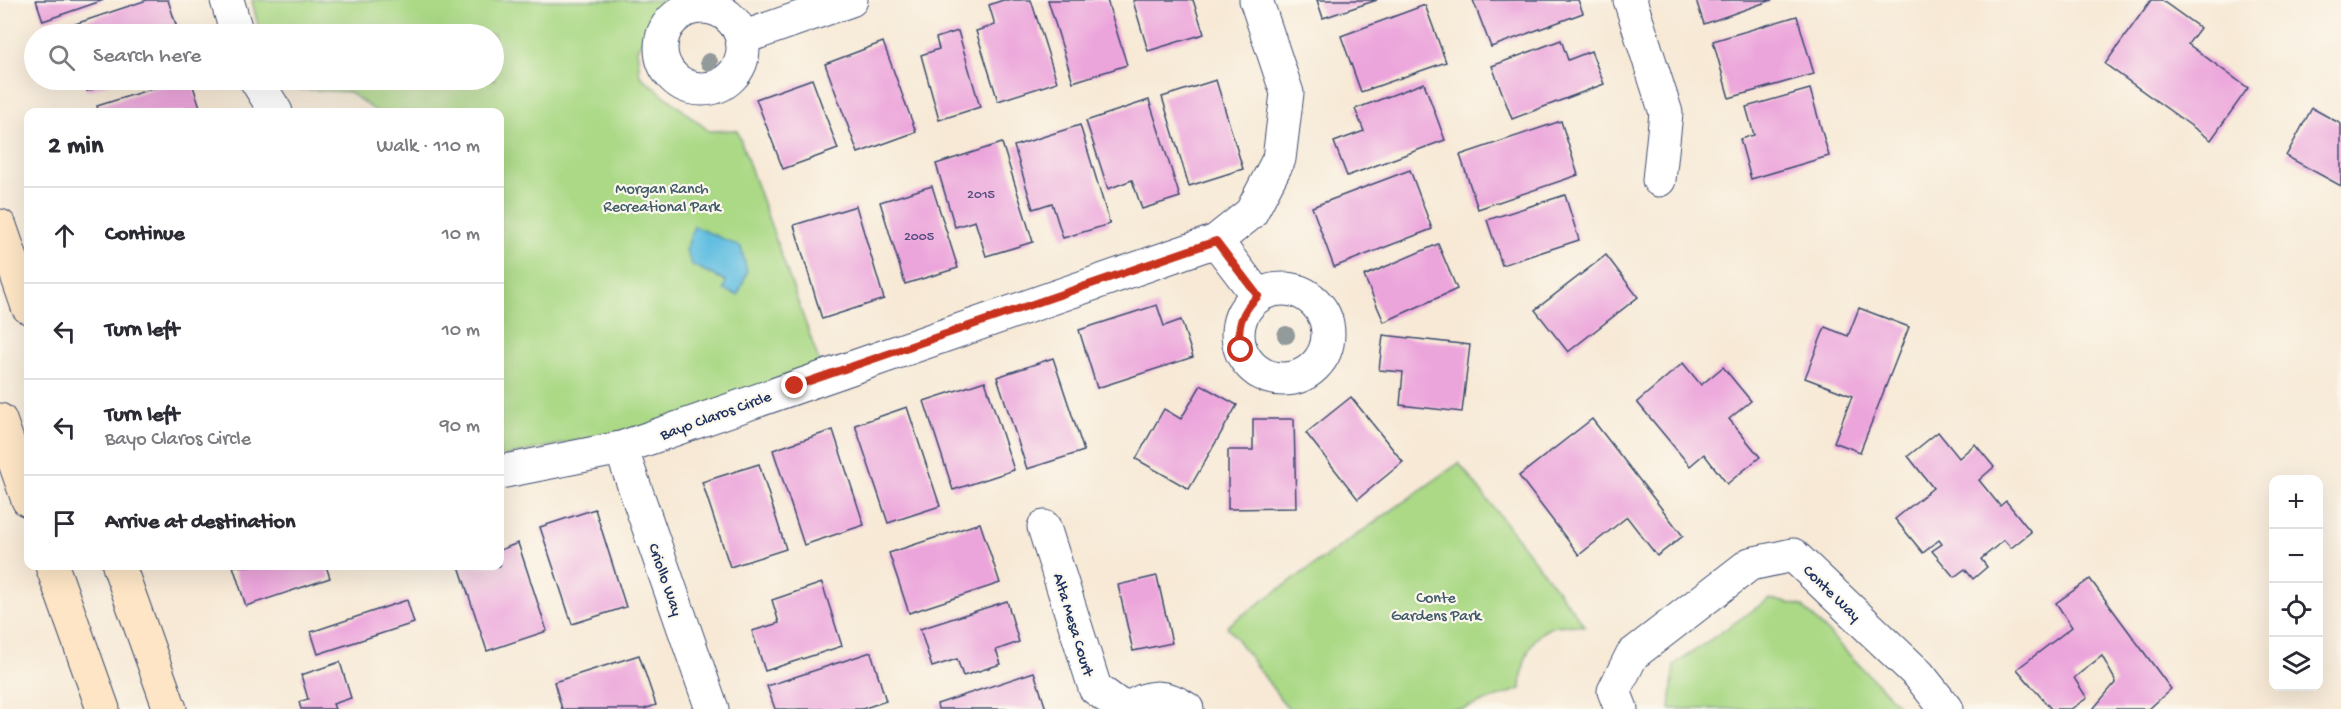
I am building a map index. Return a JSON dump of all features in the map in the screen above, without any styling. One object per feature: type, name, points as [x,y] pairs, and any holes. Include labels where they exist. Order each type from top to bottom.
[{"type":"main road","points":[[0,226],[20,297]]},
{"type":"main road","points":[[0,420],[24,489]]},
{"type":"main road","points":[[53,570],[103,709]]},
{"type":"main road","points":[[120,570],[170,709]]},
{"type":"street","points":[[227,0],[234,24]]},
{"type":"street","points":[[742,38],[851,0]]},
{"type":"street","name":"Bayo Claros Circle","points":[[504,471],[621,448],[1216,241],[1251,213],[1279,159],[1287,93],[1256,0]]},
{"type":"street","points":[[1630,0],[1666,113],[1659,180]]},
{"type":"street","points":[[262,90],[274,108]]},
{"type":"street","points":[[1216,241],[1258,296]]},
{"type":"street","name":"Criollo Way","points":[[621,448],[712,709]]},
{"type":"street","name":"Alta Mesa Court","points":[[1044,527],[1095,688],[1126,709]]},
{"type":"street","name":"Conte Way","points":[[1621,709],[1614,691],[1632,655],[1750,564],[1793,555],[1919,675],[1946,709]]},
{"type":"street","points":[[1126,709],[1139,701],[1156,697],[1172,699],[1187,709]]},
{"type":"green space","name":"Morgan Ranch Recreational Park","points":[[252,0],[666,0],[637,49],[640,76],[709,131],[737,130],[820,364],[679,419],[504,456],[504,108],[371,108],[349,92],[311,90],[504,90],[504,24],[258,24]]},
{"type":"green space","name":"Conte Gardens Park","points":[[1459,463],[1585,626],[1559,625],[1546,630],[1538,636],[1528,652],[1521,689],[1462,709],[1288,709],[1227,626]]},
{"type":"green space","points":[[1769,599],[1802,606],[1902,709],[1670,709],[1674,665]]},
{"type":"water","points":[[694,226],[741,247],[747,272],[738,295],[724,290],[726,281],[692,265],[686,250]]},
{"type":"building","points":[[36,0],[104,0],[43,21]]},
{"type":"building","points":[[147,0],[168,0],[176,24],[75,24]]},
{"type":"building","points":[[1003,0],[1031,0],[1057,82],[998,101],[976,31],[995,25],[989,5]]},
{"type":"building","points":[[1048,0],[1107,0],[1127,65],[1073,82]]},
{"type":"building","points":[[1193,0],[1204,34],[1148,51],[1133,1]]},
{"type":"building","points":[[1317,0],[1377,0],[1323,18]]},
{"type":"building","points":[[1473,0],[1578,0],[1583,13],[1491,47]]},
{"type":"building","points":[[1696,0],[1772,0],[1704,24]]},
{"type":"building","points":[[2151,0],[2161,0],[2200,28],[2188,44],[2248,88],[2211,140],[2105,64]]},
{"type":"building","points":[[1425,5],[1446,62],[1361,92],[1341,36]]},
{"type":"building","points":[[1797,16],[1814,74],[1729,98],[1713,41]]},
{"type":"building","points":[[958,31],[980,107],[939,120],[921,55],[939,49],[936,38]]},
{"type":"building","points":[[1561,40],[1568,60],[1591,51],[1604,84],[1512,119],[1492,66]]},
{"type":"building","points":[[883,42],[916,132],[858,153],[825,64]]},
{"type":"building","points":[[812,79],[838,149],[783,169],[756,99]]},
{"type":"building","points":[[1216,80],[1243,169],[1189,186],[1162,97]]},
{"type":"building","points":[[1424,83],[1445,140],[1347,176],[1334,142],[1364,131],[1355,109]]},
{"type":"building","points":[[1810,89],[1829,156],[1751,179],[1740,139],[1754,135],[1746,107]]},
{"type":"building","points":[[148,90],[194,90],[200,108],[98,108],[97,106]]},
{"type":"building","points":[[1149,100],[1180,197],[1142,209],[1132,180],[1108,189],[1086,121]]},
{"type":"building","points":[[2312,108],[2341,124],[2341,186],[2286,156]]},
{"type":"building","points":[[1561,121],[1578,175],[1478,209],[1460,155]]},
{"type":"building","points":[[1080,125],[1110,224],[1063,238],[1052,203],[1033,209],[1014,146]]},
{"type":"building","points":[[1002,143],[1033,242],[986,256],[975,221],[955,227],[936,164]]},
{"type":"building","points":[[1410,170],[1432,229],[1334,267],[1312,207]]},
{"type":"building","points":[[932,186],[958,268],[905,284],[880,202]]},
{"type":"building","points":[[1565,195],[1579,240],[1502,265],[1487,220]]},
{"type":"building","points":[[856,206],[884,299],[822,319],[794,225]]},
{"type":"building","points":[[1438,244],[1457,289],[1384,322],[1364,276]]},
{"type":"building","points":[[1606,255],[1638,297],[1568,352],[1535,310]]},
{"type":"building","points":[[1157,305],[1164,326],[1181,320],[1193,357],[1097,388],[1079,330]]},
{"type":"building","points":[[1859,308],[1909,327],[1860,452],[1834,442],[1852,396],[1805,378],[1825,327],[1848,336]]},
{"type":"building","points":[[1383,335],[1470,345],[1462,412],[1400,405],[1403,372],[1379,370]]},
{"type":"building","points":[[1053,358],[1084,451],[1027,469],[997,377]]},
{"type":"building","points":[[1683,363],[1701,385],[1723,367],[1751,401],[1729,419],[1760,457],[1727,484],[1704,454],[1690,466],[1637,402]]},
{"type":"building","points":[[985,381],[1014,470],[953,490],[924,401]]},
{"type":"building","points":[[1201,385],[1237,405],[1189,489],[1136,459],[1164,409],[1181,419]]},
{"type":"building","points":[[1351,397],[1403,462],[1358,499],[1306,433]]},
{"type":"building","points":[[907,407],[940,506],[888,523],[855,425]]},
{"type":"building","points":[[1253,419],[1294,419],[1296,508],[1228,509],[1228,450],[1253,450]]},
{"type":"building","points":[[1592,419],[1683,536],[1657,556],[1627,517],[1579,555],[1519,476]]},
{"type":"building","points":[[833,430],[864,525],[804,545],[773,450]]},
{"type":"building","points":[[1938,432],[1959,458],[1975,444],[1994,467],[1979,480],[2000,506],[2006,501],[2031,532],[2011,548],[2004,540],[1981,559],[1987,567],[1973,579],[1965,569],[1954,577],[1932,551],[1942,544],[1939,540],[1923,553],[1895,519],[1933,488],[1908,456]]},
{"type":"building","points":[[759,464],[786,549],[730,567],[702,482]]},
{"type":"building","points":[[595,509],[626,607],[572,624],[540,527]]},
{"type":"building","points":[[980,523],[1000,583],[909,613],[889,553]]},
{"type":"building","points":[[518,543],[547,631],[487,651],[460,570],[504,570],[504,548]]},
{"type":"building","points":[[234,570],[327,570],[330,578],[246,606]]},
{"type":"building","points":[[1157,576],[1172,643],[1133,651],[1118,585]]},
{"type":"building","points":[[2090,579],[2171,689],[2149,709],[2093,709],[2116,682],[2102,656],[2074,678],[2087,698],[2071,709],[2051,709],[2017,669],[2072,627],[2056,603]]},
{"type":"building","points":[[822,583],[842,646],[765,671],[752,631],[779,623],[772,600]]},
{"type":"building","points":[[407,600],[414,623],[318,654],[311,632]]},
{"type":"building","points":[[1007,601],[1019,642],[996,650],[1001,664],[963,676],[957,659],[932,667],[920,629]]},
{"type":"building","points":[[871,652],[886,701],[862,709],[775,709],[767,686]]},
{"type":"building","points":[[639,655],[656,705],[644,709],[562,709],[554,682]]},
{"type":"building","points":[[340,662],[351,698],[333,704],[335,709],[301,709],[299,702],[308,699],[301,675]]},
{"type":"building","points":[[1034,672],[1046,709],[938,709],[937,704]]},
{"type":"route","points":[[795,386],[1216,241],[1258,296],[1240,319],[1238,335],[1241,350]]}]
